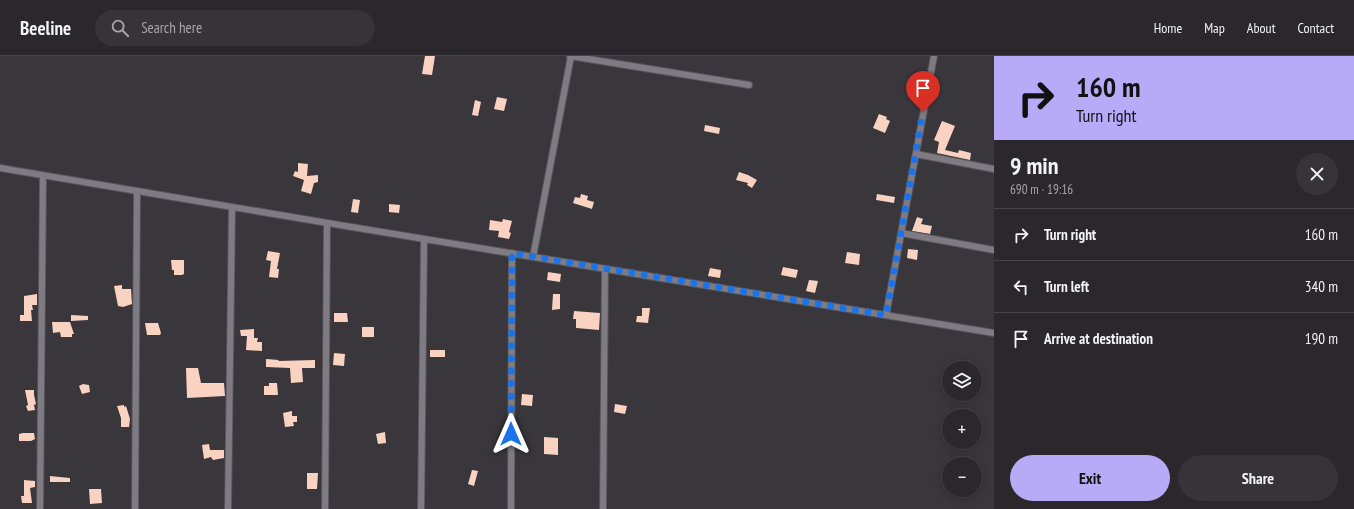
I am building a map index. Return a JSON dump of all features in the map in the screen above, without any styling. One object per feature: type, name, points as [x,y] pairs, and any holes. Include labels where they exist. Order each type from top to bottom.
[{"type":"street","points":[[533,257],[571,56],[749,85]]},
{"type":"street","points":[[886,315],[934,56]]},
{"type":"street","points":[[916,154],[994,168]]},
{"type":"street","points":[[0,168],[327,224],[512,253],[994,333]]},
{"type":"street","points":[[40,509],[43,176]]},
{"type":"street","points":[[135,509],[137,192]]},
{"type":"street","points":[[228,509],[232,208]]},
{"type":"street","points":[[325,509],[327,224]]},
{"type":"street","points":[[902,233],[994,250]]},
{"type":"street","points":[[421,509],[424,240]]},
{"type":"street","points":[[511,509],[512,253]]},
{"type":"street","points":[[603,509],[606,269]]},
{"type":"building","points":[[425,56],[435,56],[432,75],[422,74]]},
{"type":"building","points":[[497,97],[507,99],[504,111],[494,109]]},
{"type":"building","points":[[475,100],[481,102],[478,116],[472,115]]},
{"type":"building","points":[[879,114],[887,117],[886,119],[890,121],[885,133],[873,128]]},
{"type":"building","points":[[942,121],[955,126],[945,150],[958,153],[959,150],[971,153],[970,160],[937,153],[939,142],[934,140]]},
{"type":"building","points":[[705,125],[720,128],[719,134],[704,131]]},
{"type":"building","points":[[298,163],[308,164],[307,176],[318,175],[318,182],[314,183],[311,194],[301,191],[304,180],[293,176],[295,171],[298,172]]},
{"type":"building","points":[[739,172],[757,180],[752,188],[747,185],[748,183],[736,180]]},
{"type":"building","points":[[581,194],[588,196],[587,200],[594,202],[592,209],[573,203],[575,197],[580,198]]},
{"type":"building","points":[[877,194],[895,197],[894,203],[876,200]]},
{"type":"building","points":[[353,199],[360,200],[358,213],[351,212]]},
{"type":"building","points":[[389,204],[400,205],[399,213],[389,212]]},
{"type":"building","points":[[917,217],[923,219],[921,224],[932,226],[930,234],[912,231]]},
{"type":"building","points":[[503,219],[512,221],[509,239],[498,237],[499,231],[489,230],[490,220],[502,222]]},
{"type":"building","points":[[908,249],[918,250],[917,260],[907,258]]},
{"type":"building","points":[[268,251],[280,253],[277,269],[279,269],[278,278],[269,277],[271,261],[266,260]]},
{"type":"building","points":[[847,252],[860,254],[859,265],[845,263]]},
{"type":"building","points":[[171,260],[184,260],[184,274],[174,275]]},
{"type":"building","points":[[783,267],[798,270],[796,278],[781,275]]},
{"type":"building","points":[[710,268],[721,270],[720,278],[708,276]]},
{"type":"building","points":[[548,272],[561,274],[560,282],[547,280]]},
{"type":"building","points":[[809,280],[818,281],[815,293],[806,291]]},
{"type":"building","points":[[122,285],[122,289],[131,289],[132,304],[123,307],[118,306],[114,286]]},
{"type":"building","points":[[37,294],[37,305],[32,305],[33,310],[31,310],[32,321],[20,321],[20,315],[24,315],[24,296]]},
{"type":"building","points":[[553,294],[560,294],[560,309],[552,310]]},
{"type":"building","points":[[642,308],[650,308],[648,323],[636,322],[637,316],[642,316]]},
{"type":"building","points":[[574,311],[600,313],[599,330],[576,328],[576,319],[573,319]]},
{"type":"building","points":[[334,313],[347,313],[348,322],[334,322]]},
{"type":"building","points":[[71,315],[88,316],[88,320],[71,321]]},
{"type":"building","points":[[52,322],[70,322],[74,334],[72,334],[72,337],[61,337],[60,332],[53,333]]},
{"type":"building","points":[[145,323],[158,323],[161,333],[160,335],[147,335]]},
{"type":"building","points":[[362,327],[374,327],[374,337],[362,337]]},
{"type":"building","points":[[254,329],[254,338],[258,338],[257,342],[262,342],[262,351],[246,350],[247,336],[241,336],[240,330]]},
{"type":"building","points":[[430,350],[445,350],[445,357],[430,357]]},
{"type":"building","points":[[334,353],[345,354],[344,366],[333,365]]},
{"type":"building","points":[[266,359],[279,360],[278,361],[315,360],[315,368],[302,368],[303,382],[291,383],[290,368],[266,367]]},
{"type":"building","points":[[186,368],[198,368],[201,383],[224,383],[225,396],[187,398]]},
{"type":"building","points":[[269,383],[277,383],[278,395],[264,395],[264,386],[269,386]]},
{"type":"building","points":[[83,384],[89,385],[90,392],[82,394],[79,386]]},
{"type":"building","points":[[25,390],[34,390],[36,404],[34,405],[35,410],[28,411],[26,406],[28,405]]},
{"type":"building","points":[[522,394],[533,395],[532,406],[521,405]]},
{"type":"building","points":[[615,404],[627,406],[625,414],[614,412]]},
{"type":"building","points":[[124,405],[124,407],[126,406],[130,419],[129,427],[121,427],[121,418],[117,406]]},
{"type":"building","points":[[292,411],[292,416],[297,416],[297,422],[293,422],[294,426],[285,427],[283,413]]},
{"type":"building","points":[[385,432],[386,443],[378,444],[376,434]]},
{"type":"building","points":[[34,433],[35,439],[31,441],[19,441],[19,434]]},
{"type":"building","points":[[544,437],[558,438],[558,455],[544,454]]},
{"type":"building","points":[[209,444],[210,450],[224,450],[224,458],[213,460],[211,457],[204,459],[202,445]]},
{"type":"building","points":[[472,470],[478,471],[474,486],[468,484]]},
{"type":"building","points":[[307,473],[318,473],[317,489],[307,489]]},
{"type":"building","points":[[50,476],[70,478],[70,482],[50,482]]},
{"type":"building","points":[[24,480],[35,481],[35,487],[30,488],[32,503],[22,503],[21,496],[24,496]]},
{"type":"building","points":[[89,489],[101,489],[102,503],[90,504]]},
{"type":"route","points":[[511,434],[512,253],[886,315],[923,112]]}]
